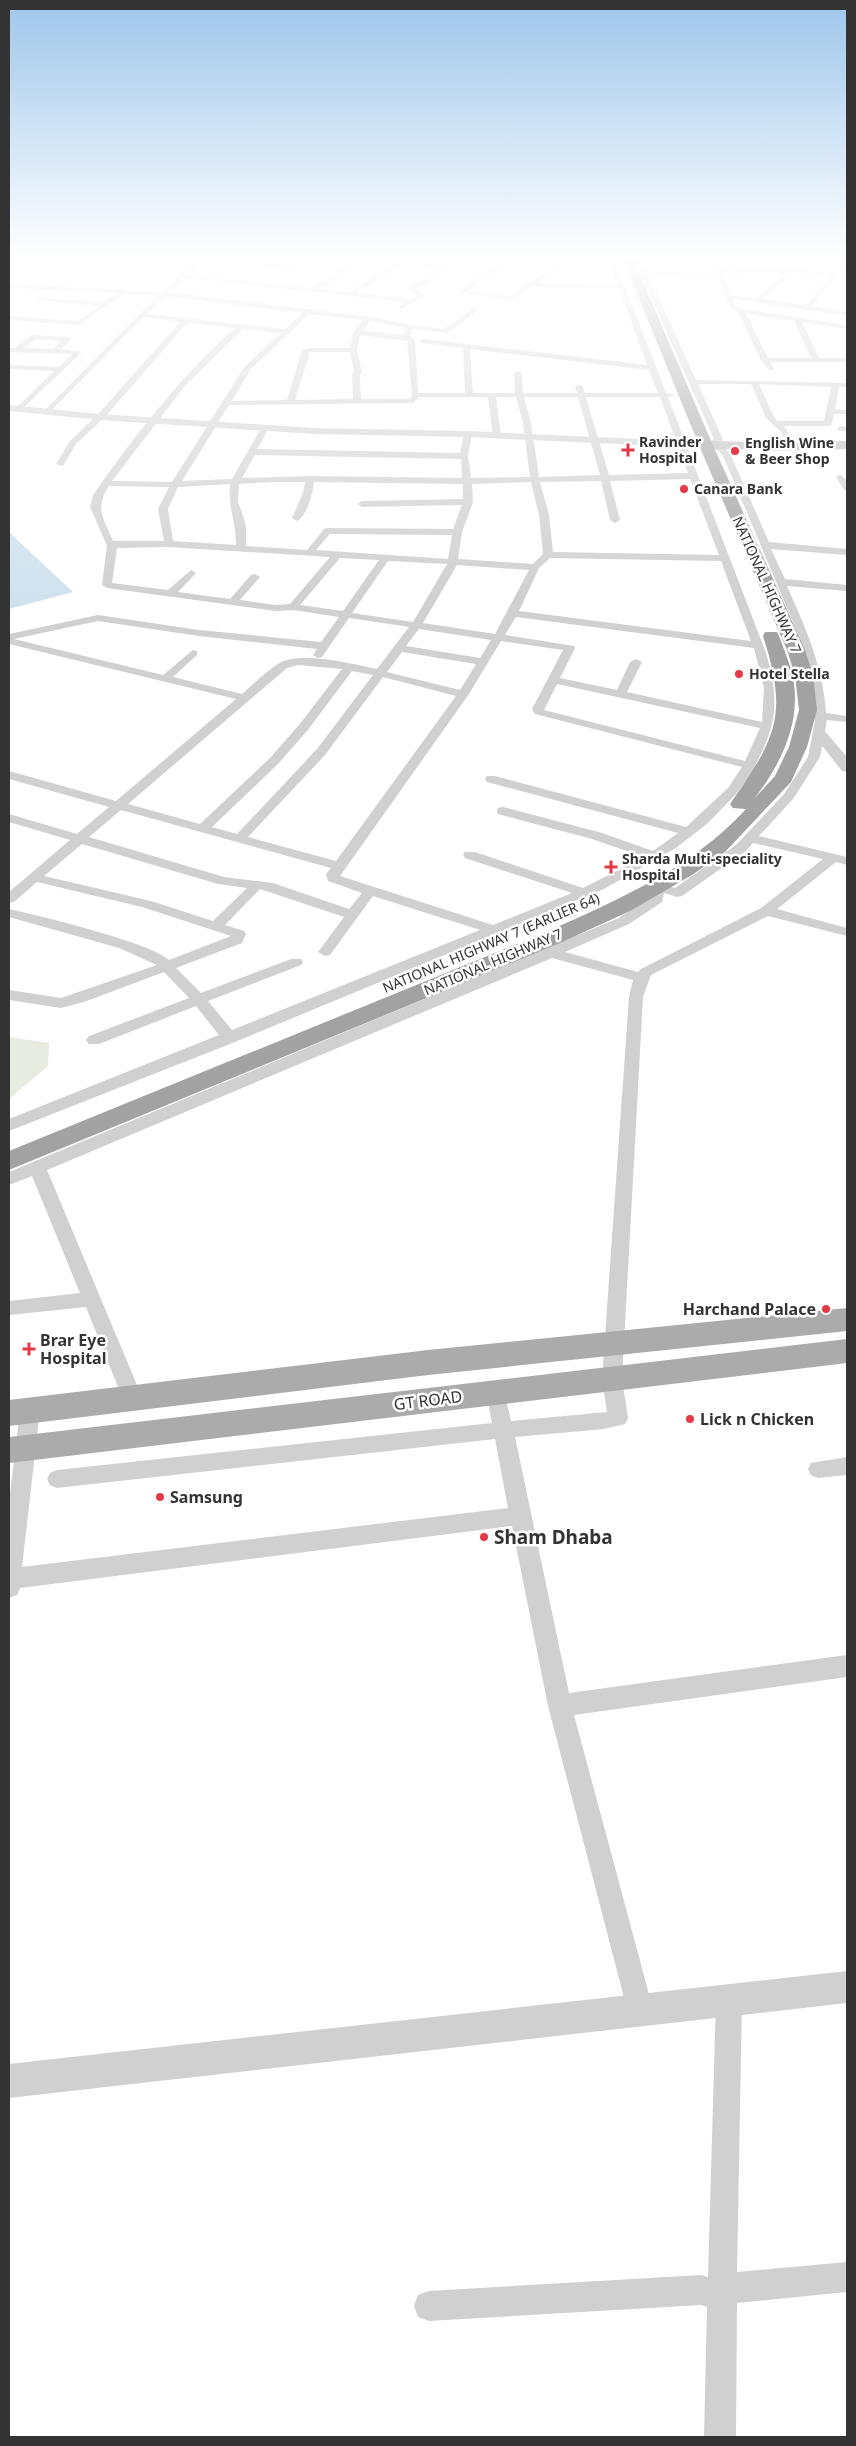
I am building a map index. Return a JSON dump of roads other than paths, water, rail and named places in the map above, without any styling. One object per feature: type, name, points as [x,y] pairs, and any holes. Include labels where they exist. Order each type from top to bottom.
[{"type":"highway","name":"NATIONAL HIGHWAY 7 (EARLIER 64)","points":[[9,1142],[549,922],[646,876],[710,834],[736,810],[756,785],[773,753],[784,718],[786,693],[782,668],[761,610],[693,445],[668,396],[658,368]]},
{"type":"highway","name":"NATIONAL HIGHWAY 7","points":[[9,1161],[552,938],[622,906],[657,887],[718,848],[739,828],[784,778],[798,747],[808,710],[804,675],[796,650],[693,445],[666,368]]},
{"type":"main road","points":[[693,445],[847,445]]},
{"type":"main road","points":[[19,1411],[297,1376],[614,1341],[847,1320]]},
{"type":"main road","name":"GT ROAD","points":[[18,1449],[847,1351]]},
{"type":"street","points":[[38,368],[60,369]]},
{"type":"street","points":[[48,412],[88,368]]},
{"type":"street","points":[[60,464],[67,448],[100,417],[141,368]]},
{"type":"street","points":[[196,368],[153,421],[98,496],[95,507],[109,542],[112,545],[107,585],[233,602],[346,614],[570,648],[555,680],[538,709],[539,712],[751,766]]},
{"type":"street","points":[[169,544],[164,509],[175,484],[248,368]]},
{"type":"street","points":[[290,403],[300,368]]},
{"type":"street","points":[[357,368],[357,402]]},
{"type":"street","points":[[411,368],[414,393],[416,395]]},
{"type":"street","points":[[469,368],[469,394]]},
{"type":"street","points":[[653,368],[668,396]]},
{"type":"street","points":[[687,368],[719,440],[693,445]]},
{"type":"street","points":[[769,368],[776,382]]},
{"type":"street","points":[[20,409],[60,369]]},
{"type":"street","points":[[518,373],[520,396],[535,479],[544,515],[548,556]]},
{"type":"street","points":[[693,382],[776,382],[847,385]]},
{"type":"street","points":[[754,383],[770,418],[785,431],[794,446]]},
{"type":"street","points":[[776,423],[828,424],[835,385]]},
{"type":"street","points":[[416,395],[469,394],[520,396],[580,392],[668,396]]},
{"type":"street","points":[[580,392],[596,440],[615,520]]},
{"type":"street","points":[[225,403],[412,401],[416,395]]},
{"type":"street","points":[[492,395],[497,436]]},
{"type":"street","points":[[9,408],[100,417],[313,431],[468,434],[693,445],[722,449],[728,458],[805,639],[819,685],[821,716],[814,756],[789,796],[741,848],[677,893],[657,887],[657,899],[624,921],[9,1179]]},
{"type":"street","points":[[831,411],[847,412]]},
{"type":"street","points":[[241,549],[241,526],[232,501],[235,482],[265,428]]},
{"type":"street","points":[[239,839],[269,810],[321,752],[416,624],[452,562],[457,532],[468,502],[466,458],[464,456],[468,434]]},
{"type":"street","points":[[9,1124],[230,1038],[584,893],[654,856],[688,832],[731,792],[751,766],[765,726],[770,710],[768,678],[758,645],[694,476],[693,445]]},
{"type":"street","points":[[253,452],[464,456]]},
{"type":"street","points":[[309,553],[326,531],[361,505],[467,481],[694,476]]},
{"type":"street","points":[[847,477],[840,477],[847,488]]},
{"type":"street","points":[[106,483],[175,484],[310,479],[361,505],[457,532]]},
{"type":"street","points":[[296,518],[308,493],[310,479]]},
{"type":"street","points":[[361,505],[468,502]]},
{"type":"street","points":[[112,545],[169,544],[535,567]]},
{"type":"street","points":[[764,545],[847,552]]},
{"type":"street","points":[[293,607],[337,555]]},
{"type":"street","points":[[493,929],[333,878],[333,874],[463,694],[513,613],[535,567],[548,556],[725,558]]},
{"type":"street","points":[[314,662],[385,558]]},
{"type":"street","points":[[170,594],[191,573]]},
{"type":"street","points":[[233,602],[255,577]]},
{"type":"street","points":[[780,582],[846,590]]},
{"type":"street","points":[[513,613],[758,645]]},
{"type":"street","points":[[9,637],[98,618],[199,633],[324,646]]},
{"type":"street","points":[[9,641],[244,698]]},
{"type":"street","points":[[399,648],[482,662]]},
{"type":"street","points":[[165,679],[192,653]]},
{"type":"street","points":[[9,899],[78,838],[283,665],[289,662],[314,662],[348,668],[463,694]]},
{"type":"street","points":[[620,695],[636,662]]},
{"type":"street","points":[[202,829],[274,761],[303,728],[348,668]]},
{"type":"street","points":[[555,680],[765,726]]},
{"type":"street","points":[[821,716],[847,719]]},
{"type":"street","points":[[819,733],[835,750],[847,768]]},
{"type":"street","points":[[9,776],[339,866]]},
{"type":"street","points":[[491,779],[688,832]]},
{"type":"street","points":[[503,811],[597,836],[654,856]]},
{"type":"street","points":[[9,818],[223,881],[268,886],[352,915]]},
{"type":"street","points":[[750,838],[840,859]]},
{"type":"street","points":[[470,855],[529,872],[584,893]]},
{"type":"street","points":[[57,1479],[618,1418],[612,1379],[636,997],[641,978],[646,972],[766,911],[840,859]]},
{"type":"street","points":[[9,995],[61,1003],[80,999],[237,940],[239,934],[146,904],[35,878]]},
{"type":"street","points":[[216,926],[257,885]]},
{"type":"street","points":[[326,952],[370,890]]},
{"type":"street","points":[[766,911],[847,932]]},
{"type":"street","points":[[9,913],[124,945],[159,958],[199,1000],[230,1038]]},
{"type":"street","points":[[551,953],[641,978]]},
{"type":"street","points":[[94,1040],[296,962]]},
{"type":"street","points":[[37,1167],[132,1398]]},
{"type":"street","points":[[9,1308],[91,1299]]},
{"type":"street","points":[[496,1392],[560,1706],[640,2009]]},
{"type":"street","points":[[19,1411],[9,1582],[520,1516]]},
{"type":"street","points":[[818,1470],[847,1466]]},
{"type":"street","points":[[560,1706],[847,1666]]},
{"type":"street","points":[[9,2081],[847,1987]]},
{"type":"street","points":[[720,2437],[729,1999]]},
{"type":"street","points":[[722,2297],[732,2288],[847,2277]]},
{"type":"street","points":[[429,2306],[701,2290],[722,2297]]},
{"type":"water","points":[[9,532],[73,592],[9,609]]},
{"type":"place","name":"Ravinder Hospital","points":[[628,450]]},
{"type":"place","name":"English Wine & Beer Shop","points":[[735,451]]},
{"type":"place","name":"Canara Bank","points":[[684,489]]},
{"type":"place","name":"Hotel Stella","points":[[739,674]]},
{"type":"place","name":"Sharda Multi-speciality Hospital","points":[[611,867]]},
{"type":"place","name":"Harchand Palace","points":[[826,1309]]},
{"type":"place","name":"Brar Eye Hospital","points":[[29,1349]]},
{"type":"place","name":"Lick n Chicken","points":[[690,1419]]},
{"type":"place","name":"Samsung","points":[[160,1497]]},
{"type":"place","name":"Sham Dhaba","points":[[484,1537]]}]
